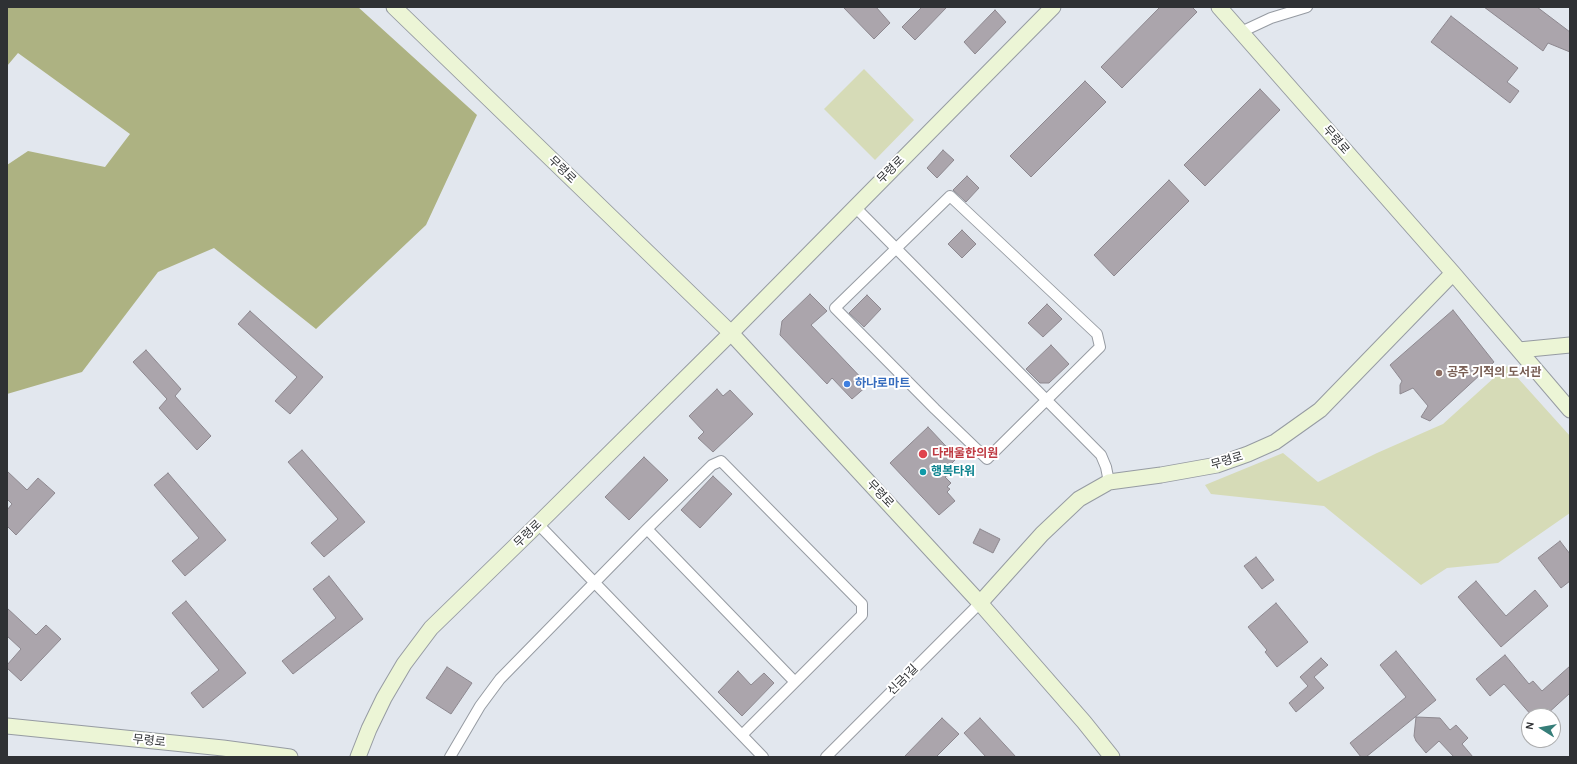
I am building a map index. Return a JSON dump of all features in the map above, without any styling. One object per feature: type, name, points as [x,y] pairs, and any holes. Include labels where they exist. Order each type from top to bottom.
[{"type":"street","name":"무령로","points":[[394,7],[731,333],[980,603],[1112,757]]},
{"type":"street","name":"무령로","points":[[358,757],[369,728],[384,698],[404,664],[431,628],[731,333],[1053,7]]},
{"type":"street","points":[[1241,32],[1271,18],[1307,7]]},
{"type":"street","name":"무령로","points":[[1223,10],[1453,273],[1570,410]]},
{"type":"street","points":[[950,196],[1097,334],[1100,347],[987,458],[935,409],[835,308],[896,249],[950,196]]},
{"type":"street","points":[[855,207],[1101,456],[1106,467],[1109,482]]},
{"type":"street","name":"무령로","points":[[980,603],[1042,534],[1079,499],[1109,482],[1217,465],[1248,454],[1275,442],[1320,410],[1453,273]]},
{"type":"street","points":[[1519,350],[1570,346]]},
{"type":"street","points":[[450,757],[480,706],[500,679],[647,529],[712,465],[721,461],[862,604],[862,615],[742,735]]},
{"type":"street","points":[[538,524],[763,757]]},
{"type":"street","points":[[647,529],[795,682]]},
{"type":"street","name":"신금1길","points":[[826,757],[980,603]]},
{"type":"street","name":"무령로","points":[[7,726],[222,748],[290,757]]},
{"type":"green space","points":[[7,7],[358,7],[477,115],[426,225],[316,329],[214,248],[158,272],[82,372],[7,394],[7,165],[28,151],[105,167],[130,134],[18,53],[7,66]]},
{"type":"green space","points":[[864,69],[914,120],[875,160],[824,109]]},
{"type":"green space","points":[[1507,366],[1570,436],[1570,513],[1498,563],[1447,568],[1421,585],[1324,506],[1211,494],[1205,485],[1283,453],[1318,482],[1377,453],[1443,424]]},
{"type":"building","points":[[843,7],[876,7],[890,23],[874,39]]},
{"type":"building","points":[[922,7],[947,7],[915,40],[902,27]]},
{"type":"building","points":[[1160,7],[1192,7],[1197,12],[1122,88],[1101,67]]},
{"type":"building","points":[[1484,7],[1537,7],[1570,32],[1570,52],[1548,43],[1543,51]]},
{"type":"building","points":[[995,10],[1006,22],[975,54],[964,42]]},
{"type":"building","points":[[1451,16],[1518,68],[1507,82],[1519,91],[1510,103],[1431,42]]},
{"type":"building","points":[[1085,81],[1106,102],[1031,177],[1010,156]]},
{"type":"building","points":[[1260,89],[1280,110],[1205,186],[1184,165]]},
{"type":"building","points":[[943,150],[954,160],[937,178],[927,168]]},
{"type":"building","points":[[967,176],[979,188],[966,202],[953,190]]},
{"type":"building","points":[[1169,180],[1189,201],[1114,276],[1094,255]]},
{"type":"building","points":[[962,230],[976,244],[962,258],[948,244]]},
{"type":"building","points":[[810,294],[827,311],[811,325],[868,385],[852,399],[832,378],[827,384],[780,335],[782,321]]},
{"type":"building","points":[[867,295],[881,309],[864,327],[849,313]]},
{"type":"building","points":[[1047,304],[1062,319],[1043,337],[1028,323]]},
{"type":"building","name":"공주 기적의 도서관","points":[[1453,310],[1494,362],[1430,421],[1421,417],[1428,406],[1413,388],[1400,394],[1400,385],[1402,381],[1390,365]]},
{"type":"building","points":[[250,311],[323,377],[290,414],[275,401],[297,377],[238,324]]},
{"type":"building","points":[[1051,345],[1069,364],[1049,383],[1040,383],[1026,369]]},
{"type":"building","points":[[146,350],[181,389],[175,396],[211,436],[197,450],[159,408],[167,399],[133,362]]},
{"type":"building","points":[[717,389],[723,396],[730,390],[753,414],[713,452],[698,438],[704,432],[689,416]]},
{"type":"building","name":"행복타워","points":[[928,427],[957,458],[945,470],[949,474],[945,477],[951,483],[947,487],[950,489],[947,492],[955,501],[939,515],[890,463]]},
{"type":"building","points":[[302,450],[365,522],[324,557],[311,543],[338,519],[288,462]]},
{"type":"building","points":[[644,457],[668,480],[629,520],[605,497]]},
{"type":"building","points":[[7,471],[27,490],[38,478],[55,493],[16,535],[7,526],[7,510],[12,504],[7,499]]},
{"type":"building","points":[[168,473],[226,540],[185,576],[172,561],[199,538],[154,485]]},
{"type":"building","points":[[713,476],[732,494],[700,528],[681,510]]},
{"type":"building","points":[[980,529],[1000,539],[993,553],[973,543]]},
{"type":"building","points":[[1560,541],[1570,554],[1570,581],[1561,588],[1538,558]]},
{"type":"building","points":[[1256,557],[1274,580],[1262,589],[1244,566]]},
{"type":"building","points":[[329,576],[363,619],[293,674],[282,661],[336,618],[313,589]]},
{"type":"building","points":[[1476,581],[1506,616],[1535,590],[1548,606],[1501,647],[1458,597]]},
{"type":"building","points":[[186,601],[246,673],[203,708],[191,693],[219,670],[172,613]]},
{"type":"building","points":[[1276,603],[1308,642],[1277,667],[1265,652],[1267,650],[1248,627]]},
{"type":"building","points":[[7,608],[36,635],[46,625],[61,639],[21,681],[7,668],[7,665],[21,649],[7,636]]},
{"type":"building","points":[[1396,651],[1436,700],[1366,757],[1361,757],[1350,743],[1406,697],[1380,665]]},
{"type":"building","points":[[1505,655],[1529,684],[1533,681],[1542,691],[1570,666],[1570,693],[1554,708],[1525,708],[1504,684],[1490,696],[1476,679]]},
{"type":"building","points":[[1321,658],[1328,665],[1314,677],[1324,688],[1296,712],[1289,703],[1308,686],[1300,677]]},
{"type":"building","points":[[447,667],[472,683],[451,714],[426,698]]},
{"type":"building","points":[[738,671],[751,685],[764,673],[774,683],[742,716],[718,692]]},
{"type":"building","points":[[1416,717],[1440,718],[1450,730],[1456,725],[1468,738],[1462,744],[1473,757],[1454,757],[1439,741],[1426,753],[1416,741],[1414,736]]},
{"type":"building","points":[[942,718],[959,734],[936,757],[904,757]]},
{"type":"building","points":[[980,718],[1016,757],[986,757],[964,733]]},
{"type":"place","name":"공주 기적의 도서관","points":[[1439,373]]},
{"type":"place","name":"하나로마트","points":[[847,384]]},
{"type":"place","name":"다래울한의원","points":[[923,454]]},
{"type":"place","name":"행복타워","points":[[923,472]]}]
